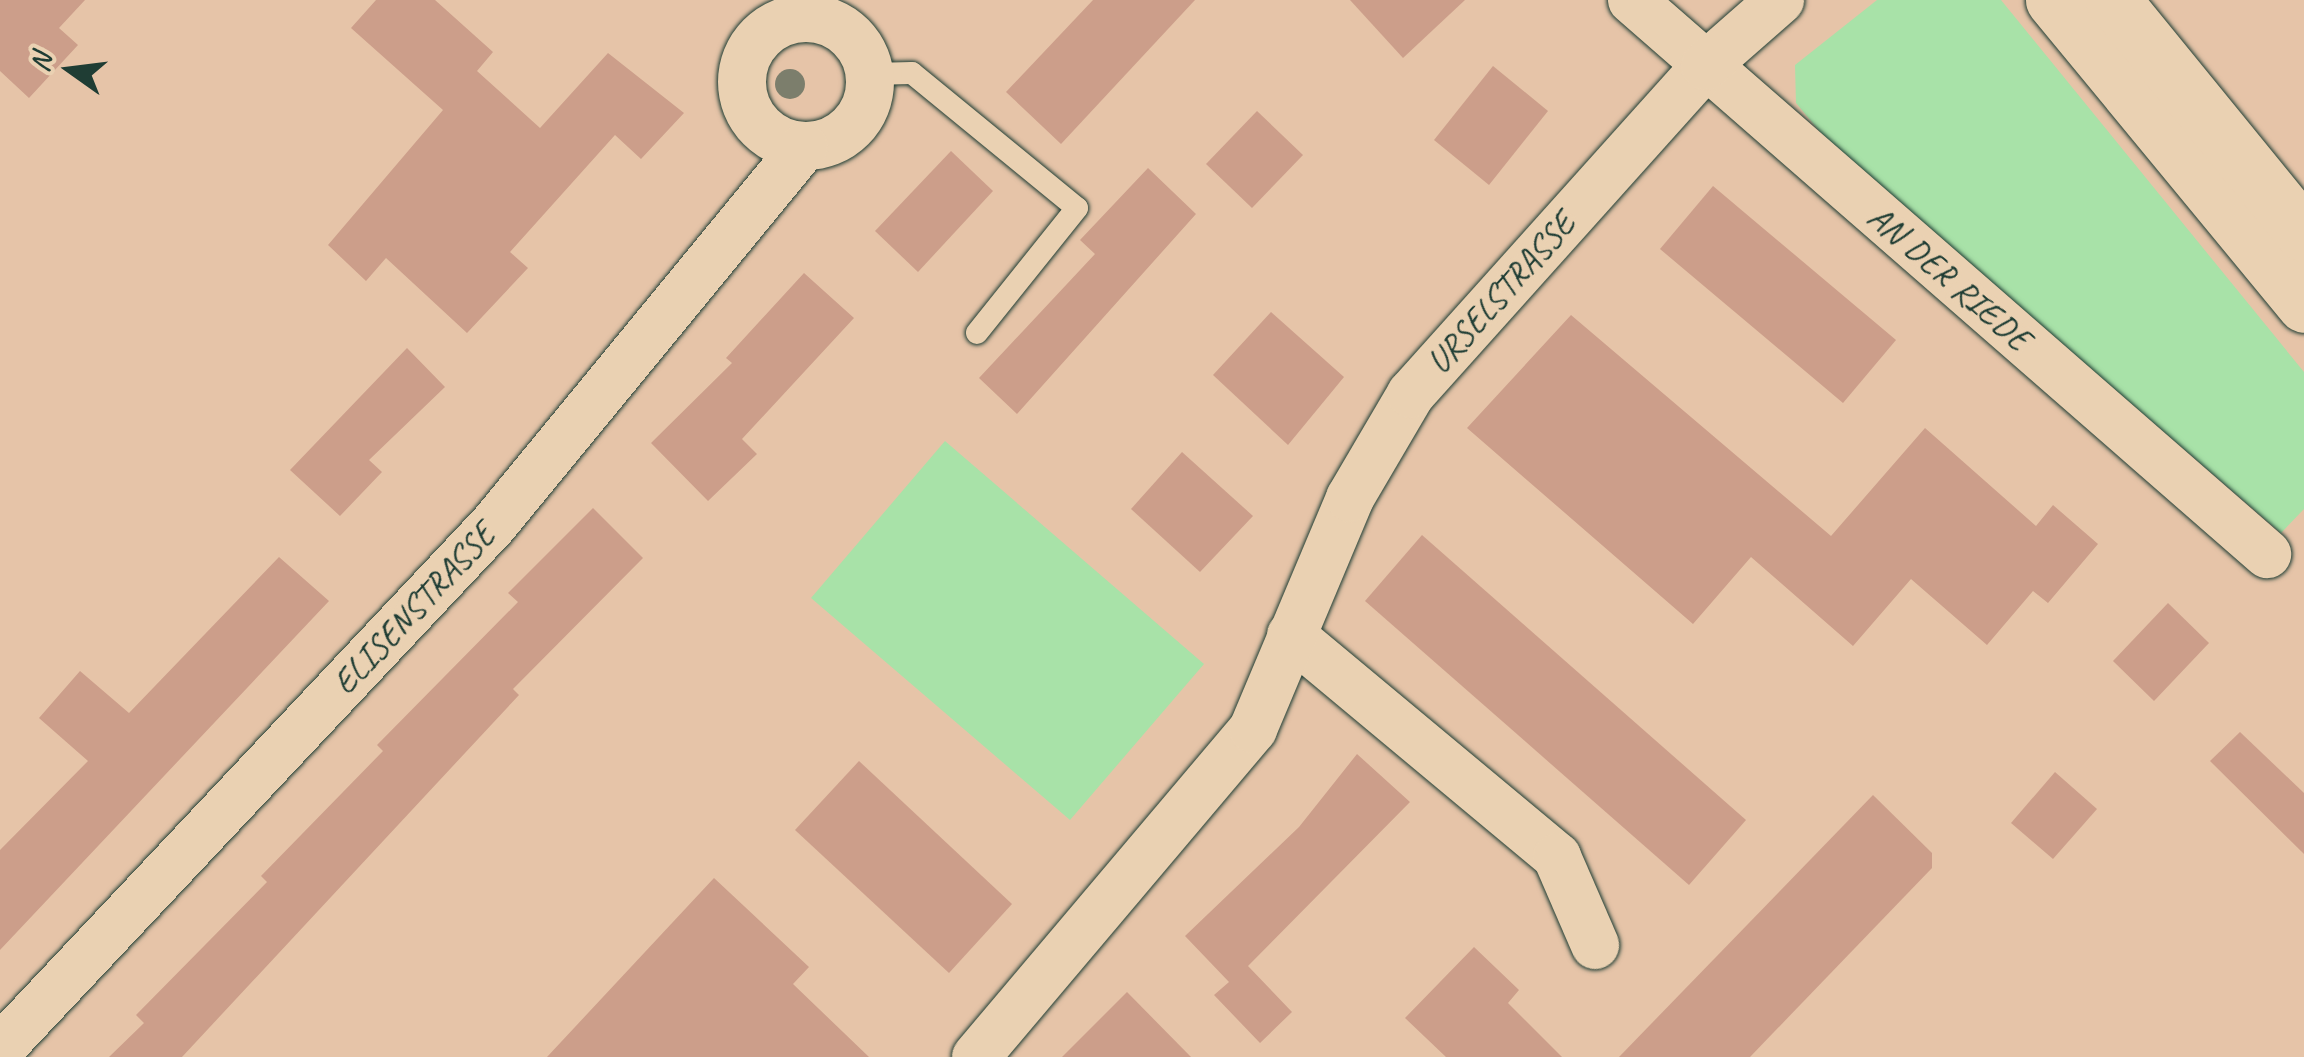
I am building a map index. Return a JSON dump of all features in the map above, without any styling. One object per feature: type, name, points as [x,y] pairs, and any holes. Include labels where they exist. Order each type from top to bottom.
[{"type":"main road","points":[[2053,0],[2304,305]]},
{"type":"main road","points":[[2113,0],[2304,234]]},
{"type":"street","name":"AN DER RIEDE","points":[[1632,0],[2267,554]]},
{"type":"street","name":"URSELSTRASSE","points":[[976,1057],[1253,728],[1350,498],[1411,394],[1705,66],[1780,0]]},
{"type":"street","points":[[804,147],[764,132],[744,100],[741,78],[765,31],[810,17],[835,24],[854,38],[870,74]]},
{"type":"street","name":"ELISENSTRASSE","points":[[0,1049],[494,524],[804,147],[826,144],[861,116],[870,74]]},
{"type":"street","points":[[1291,635],[1557,857],[1594,945]]},
{"type":"lane","points":[[870,74],[912,73],[1078,208],[977,333]]},
{"type":"green space","points":[[1877,0],[2001,0],[2304,372],[2304,509],[2281,533],[1831,145],[1796,103],[1795,65]]},
{"type":"green space","points":[[945,441],[1204,664],[1070,820],[811,598]]},
{"type":"building","points":[[0,0],[85,0],[59,28],[78,45],[29,98],[0,71]]},
{"type":"building","points":[[376,0],[435,0],[493,52],[477,71],[540,128],[608,53],[684,113],[641,159],[615,135],[510,252],[528,268],[467,333],[386,258],[366,281],[328,245],[443,110],[351,28]]},
{"type":"building","points":[[1093,0],[1195,0],[1061,144],[1006,92]]},
{"type":"building","points":[[1350,0],[1465,0],[1403,58]]},
{"type":"building","points":[[1493,66],[1548,111],[1489,185],[1434,140]]},
{"type":"building","points":[[1257,111],[1303,155],[1252,208],[1206,164]]},
{"type":"building","points":[[951,151],[993,191],[918,272],[875,231]]},
{"type":"building","points":[[1148,168],[1196,214],[1017,414],[979,378],[1095,254],[1080,240]]},
{"type":"building","points":[[1713,186],[1896,340],[1843,403],[1660,249]]},
{"type":"building","points":[[804,273],[854,318],[742,439],[757,454],[708,501],[651,443],[732,363],[726,358]]},
{"type":"building","points":[[1271,312],[1344,377],[1288,445],[1213,375]]},
{"type":"building","points":[[1571,315],[1831,536],[1925,428],[2036,526],[2053,505],[2098,544],[2048,603],[2033,591],[1987,645],[1911,579],[1853,646],[1751,557],[1693,624],[1467,428]]},
{"type":"building","points":[[407,348],[445,387],[369,460],[382,472],[340,516],[290,470]]},
{"type":"building","points":[[1182,452],[1253,516],[1200,572],[1131,509]]},
{"type":"building","points":[[593,508],[643,558],[513,689],[519,695],[182,1057],[109,1057],[144,1023],[136,1015],[267,882],[261,876],[383,751],[377,745],[518,602],[508,593]]},
{"type":"building","points":[[1422,535],[1746,820],[1689,885],[1365,601]]},
{"type":"building","points":[[279,557],[329,601],[0,950],[0,850],[88,761],[39,718],[80,671],[129,713]]},
{"type":"building","points":[[2168,603],[2209,643],[2154,701],[2113,661]]},
{"type":"building","points":[[2240,732],[2304,793],[2304,854],[2210,761]]},
{"type":"building","points":[[1357,754],[1410,802],[1248,966],[1292,1012],[1260,1043],[1214,995],[1229,982],[1185,936],[1299,827]]},
{"type":"building","points":[[859,761],[1012,904],[949,973],[795,830]]},
{"type":"building","points":[[2055,772],[2097,809],[2053,859],[2011,823]]},
{"type":"building","points":[[1873,795],[1932,853],[1932,868],[1750,1057],[1619,1057]]},
{"type":"building","points":[[714,878],[809,967],[793,984],[869,1057],[547,1057]]},
{"type":"building","points":[[1474,947],[1519,990],[1508,1003],[1562,1057],[1446,1057],[1405,1018]]},
{"type":"building","points":[[1127,992],[1191,1057],[1062,1057]]}]
